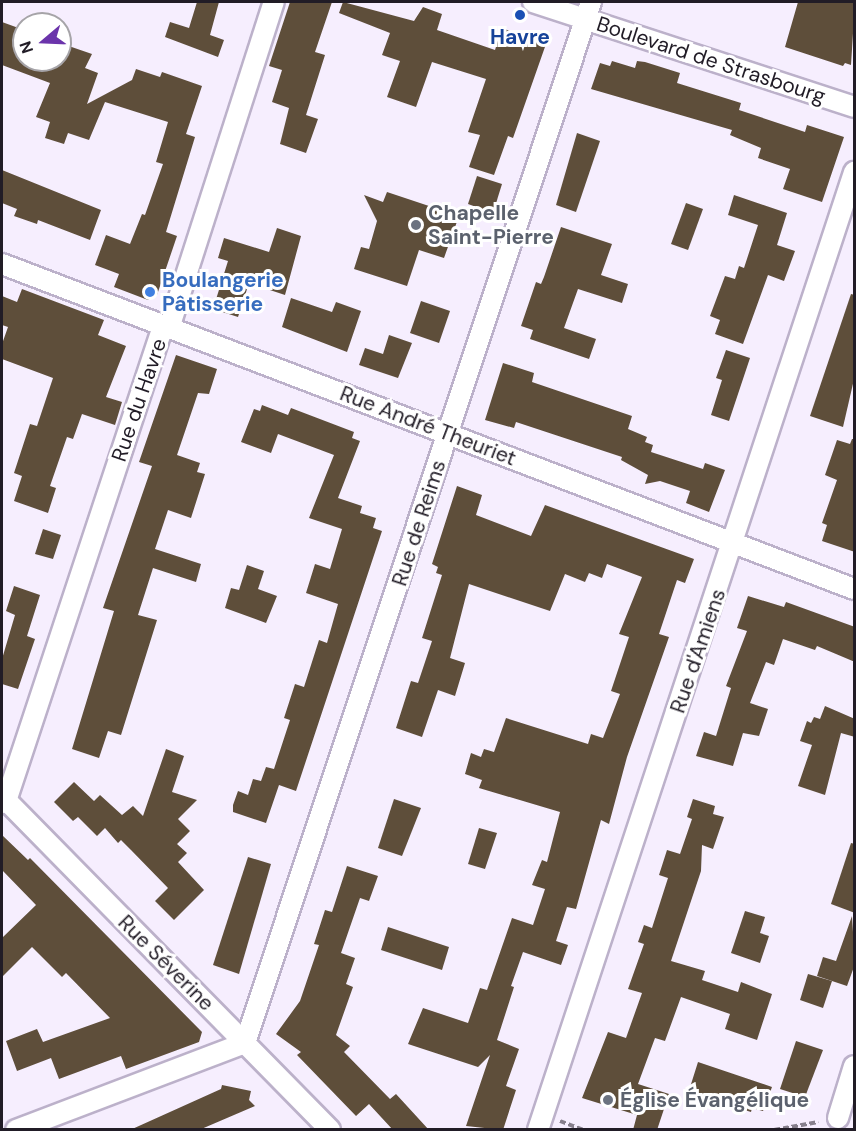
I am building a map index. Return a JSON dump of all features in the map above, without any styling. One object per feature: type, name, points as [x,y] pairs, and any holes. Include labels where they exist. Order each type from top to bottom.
[{"type":"street","name":"Rue du Havre","points":[[3,800],[166,326],[172,319],[274,2]]},
{"type":"street","name":"Boulevard de Strasbourg","points":[[533,2],[588,10],[855,107]]},
{"type":"street","name":"Rue de Reims","points":[[245,1044],[588,10]]},
{"type":"street","name":"Rue d'Amiens","points":[[538,1130],[855,172]]},
{"type":"street","name":"Rue André Theuriet","points":[[2,264],[855,589]]},
{"type":"street","name":"Rue Séverine","points":[[3,800],[330,1130]]},
{"type":"street","points":[[16,1130],[245,1044]]},
{"type":"street","points":[[838,1118],[855,1066]]},
{"type":"path","points":[[774,1130],[838,1118]]},
{"type":"building","points":[[197,2],[219,2],[210,35],[224,40],[218,57],[165,37],[170,22],[189,28]]},
{"type":"building","points":[[290,2],[332,2],[315,52],[325,55],[306,115],[318,119],[306,153],[280,144],[289,108],[272,102],[282,70],[269,66]]},
{"type":"building","points":[[343,2],[414,21],[423,7],[442,14],[437,30],[495,50],[502,28],[546,44],[513,138],[508,136],[494,175],[469,167],[480,135],[468,132],[486,79],[432,62],[416,107],[387,97],[400,61],[382,55],[390,33],[339,13]]},
{"type":"building","points":[[798,2],[855,2],[851,65],[845,63],[843,66],[785,47]]},
{"type":"building","points":[[2,22],[12,26],[12,69],[2,65]]},
{"type":"building","points":[[72,47],[92,54],[85,68],[98,73],[87,104],[132,80],[136,69],[160,77],[162,72],[202,86],[186,134],[195,137],[166,232],[177,236],[157,295],[148,300],[114,287],[119,274],[95,265],[106,235],[130,244],[142,214],[145,215],[163,164],[156,162],[168,122],[105,102],[89,140],[68,133],[64,144],[45,138],[50,122],[36,117],[50,83],[21,72],[72,72]]},
{"type":"building","points":[[612,61],[635,68],[637,61],[645,62],[680,73],[677,83],[741,103],[739,110],[805,132],[807,125],[844,137],[822,202],[783,189],[790,169],[758,158],[761,148],[730,135],[732,130],[591,89],[600,63],[610,66]]},
{"type":"building","points":[[577,133],[600,141],[576,212],[556,205]]},
{"type":"building","points":[[2,170],[101,210],[90,240],[38,220],[37,224],[14,216],[17,209],[2,203]]},
{"type":"building","points":[[477,176],[502,184],[493,213],[468,204]]},
{"type":"building","name":"Chapelle Saint-Pierre","points":[[387,192],[459,216],[444,258],[419,250],[407,286],[354,269],[361,247],[369,249],[377,221],[364,195],[383,202]]},
{"type":"building","points":[[734,195],[787,213],[777,245],[795,251],[784,281],[768,275],[743,344],[715,334],[720,320],[710,316],[725,276],[735,279],[739,266],[744,268],[758,225],[728,215]]},
{"type":"building","points":[[686,203],[703,209],[688,250],[671,244]]},
{"type":"building","points":[[561,227],[612,244],[601,275],[628,284],[622,303],[578,289],[564,328],[596,339],[589,359],[530,339],[533,330],[521,326],[536,282],[541,284],[544,277]]},
{"type":"building","points":[[277,228],[301,236],[285,295],[249,283],[238,317],[213,309],[228,261],[218,258],[224,238],[269,252]]},
{"type":"building","points":[[22,289],[104,320],[98,335],[126,346],[106,397],[122,402],[115,425],[82,414],[73,439],[67,437],[50,486],[56,488],[48,513],[14,501],[22,476],[14,473],[30,424],[37,426],[53,378],[2,359],[2,344],[8,327],[2,325],[2,296],[17,302]]},
{"type":"building","points":[[851,294],[855,295],[855,375],[843,427],[810,416]]},
{"type":"building","points":[[291,298],[332,312],[336,302],[361,311],[347,352],[282,327]]},
{"type":"building","points":[[421,301],[450,311],[439,343],[410,333]]},
{"type":"building","points":[[389,335],[412,343],[398,378],[359,365],[365,348],[383,354]]},
{"type":"building","points":[[726,350],[750,358],[729,421],[711,415],[722,380],[716,378]]},
{"type":"building","points":[[176,355],[217,369],[209,394],[198,393],[177,455],[200,463],[197,472],[205,474],[191,518],[168,510],[155,549],[201,564],[196,582],[153,568],[138,615],[157,620],[121,735],[108,731],[99,758],[72,749],[114,611],[103,608],[152,466],[139,462]]},
{"type":"building","points":[[503,363],[534,373],[532,382],[632,416],[628,429],[647,437],[645,442],[653,445],[651,452],[703,469],[705,463],[725,470],[709,512],[686,503],[690,491],[660,481],[645,484],[648,475],[621,460],[622,457],[516,422],[514,428],[485,420]]},
{"type":"building","points":[[262,405],[288,415],[291,408],[354,432],[352,438],[360,441],[338,498],[362,506],[360,513],[376,518],[373,528],[382,531],[296,791],[279,785],[266,823],[233,812],[233,805],[238,791],[248,795],[253,779],[261,781],[266,767],[274,769],[290,720],[284,718],[295,684],[304,687],[319,640],[327,643],[338,604],[306,593],[315,564],[330,569],[342,529],[309,518],[334,455],[278,434],[271,453],[241,442],[254,409],[260,411]]},
{"type":"building","points":[[852,439],[855,439],[855,552],[822,541],[827,525],[822,523],[837,480],[825,475],[837,440],[850,444]]},
{"type":"building","points":[[457,486],[482,495],[476,515],[531,536],[545,505],[694,559],[685,583],[677,580],[659,634],[669,637],[627,757],[609,824],[601,820],[576,909],[567,907],[556,941],[568,945],[561,965],[523,952],[511,986],[514,987],[497,1040],[519,1049],[506,1086],[516,1090],[503,1130],[466,1126],[490,1055],[478,1067],[408,1044],[423,1008],[468,1023],[480,988],[487,990],[512,918],[533,925],[545,889],[532,885],[542,860],[547,862],[560,812],[479,788],[482,780],[465,774],[471,753],[481,757],[484,749],[494,752],[506,718],[588,744],[591,734],[603,738],[620,694],[611,691],[629,637],[619,634],[642,577],[607,564],[602,578],[589,573],[585,582],[565,574],[550,611],[469,584],[450,658],[465,663],[455,696],[438,690],[422,737],[396,728],[411,681],[418,683],[432,641],[422,638],[442,575],[436,573],[438,567],[432,564]]},
{"type":"building","points":[[43,529],[61,535],[53,559],[35,554]]},
{"type":"building","points":[[247,565],[264,571],[258,589],[277,596],[266,623],[225,608],[231,588],[239,590]]},
{"type":"building","points":[[14,586],[40,595],[27,636],[35,639],[18,689],[2,684],[2,659],[15,615],[6,611]]},
{"type":"building","points":[[748,596],[784,607],[786,602],[855,627],[855,662],[817,646],[815,650],[783,639],[774,665],[766,662],[750,703],[768,709],[759,736],[743,733],[733,766],[696,756],[704,732],[716,736],[731,688],[726,686],[747,631],[737,628]]},
{"type":"building","points":[[825,706],[855,719],[855,737],[841,733],[825,795],[798,786],[812,745],[800,741],[807,721],[811,723],[814,717],[820,719]]},
{"type":"building","points":[[166,749],[184,756],[172,792],[197,800],[178,819],[190,831],[177,844],[187,853],[178,862],[204,890],[174,920],[155,901],[168,888],[121,840],[118,843],[105,828],[97,836],[78,817],[73,821],[54,802],[74,782],[94,801],[100,795],[122,815],[133,806],[143,816]]},
{"type":"building","points":[[394,799],[421,808],[402,856],[378,848]]},
{"type":"building","points":[[693,799],[715,806],[713,814],[724,817],[713,849],[702,845],[701,871],[671,961],[705,971],[702,980],[738,992],[741,982],[772,994],[757,1040],[725,1029],[730,1014],[681,997],[665,1041],[655,1038],[638,1084],[669,1094],[657,1130],[633,1130],[637,1115],[582,1098],[608,1032],[626,1038],[642,993],[628,989],[644,944],[638,942],[644,925],[652,928],[668,878],[659,875],[667,850],[680,854],[692,819],[687,817]]},
{"type":"building","points":[[479,828],[497,833],[485,869],[468,864]]},
{"type":"building","points":[[2,835],[28,860],[30,858],[202,1032],[199,1042],[126,1069],[121,1056],[59,1079],[51,1058],[17,1071],[6,1041],[37,1029],[43,1042],[110,1018],[66,973],[62,977],[32,947],[2,977],[2,938],[36,905],[2,870]]},
{"type":"building","points":[[851,843],[855,844],[855,913],[831,904]]},
{"type":"building","points":[[248,857],[271,864],[239,974],[213,965]]},
{"type":"building","points":[[347,866],[378,876],[369,901],[360,898],[341,953],[355,958],[346,984],[353,987],[336,1035],[350,1046],[344,1052],[390,1099],[396,1094],[429,1130],[393,1130],[369,1104],[356,1116],[297,1055],[301,1052],[276,1034],[300,1001],[319,945],[314,944],[325,910],[332,912]]},
{"type":"building","points":[[745,911],[765,917],[760,933],[769,936],[760,963],[731,953]]},
{"type":"building","points":[[852,916],[855,964],[847,986],[817,976],[823,957],[836,961]]},
{"type":"building","points":[[388,927],[449,947],[442,970],[381,950]]},
{"type":"building","points":[[808,974],[832,981],[823,1008],[800,1000]]},
{"type":"building","points":[[796,1041],[823,1050],[805,1097],[780,1089]]},
{"type":"building","points":[[698,1062],[772,1087],[763,1111],[752,1108],[751,1112],[706,1098],[703,1106],[686,1100]]},
{"type":"building","points":[[222,1085],[251,1091],[249,1100],[255,1106],[199,1130],[130,1130],[221,1089]]},
{"type":"place","name":"Havre","points":[[520,15]]},
{"type":"place","name":"Chapelle Saint-Pierre","points":[[416,225]]},
{"type":"place","name":"Boulangerie Pâtisserie","points":[[150,292]]},
{"type":"place","name":"Église Évangélique","points":[[608,1100]]}]
